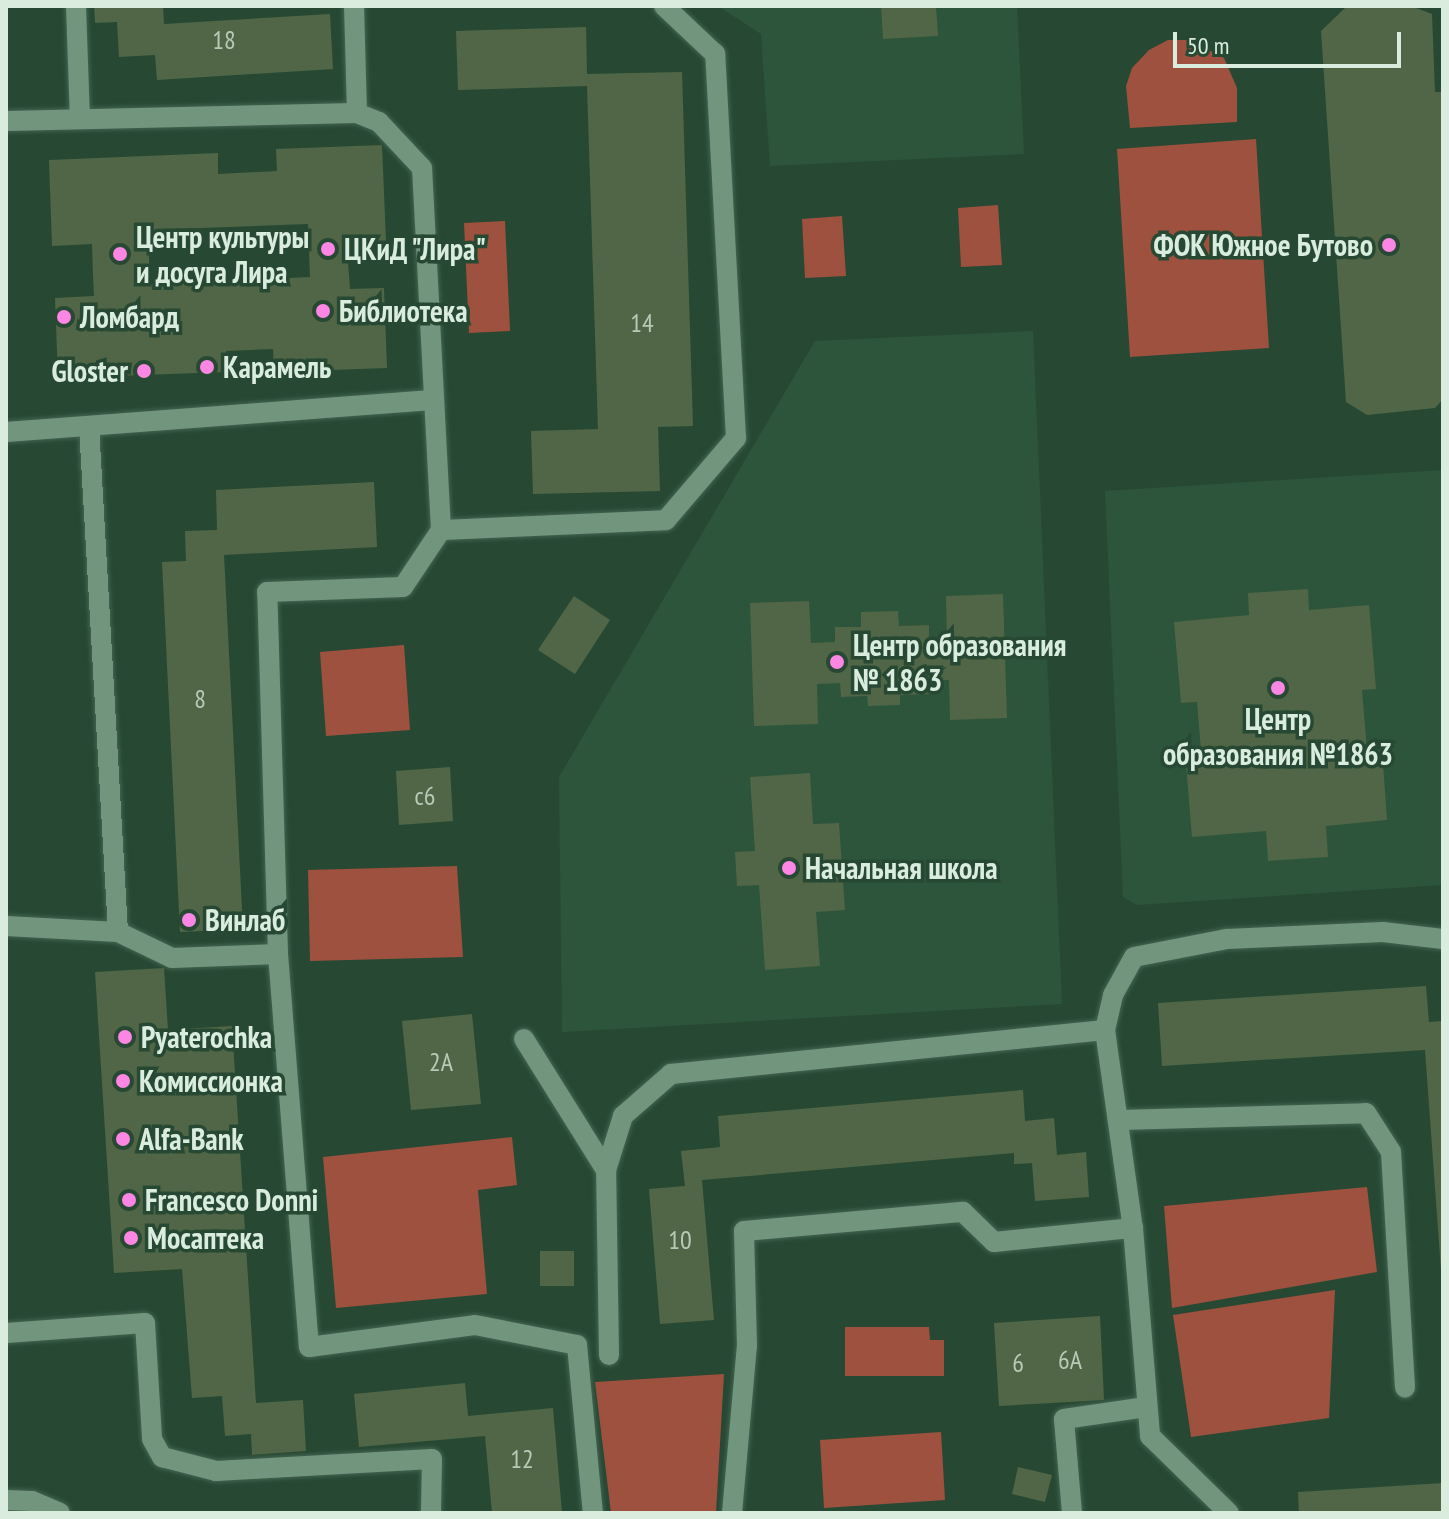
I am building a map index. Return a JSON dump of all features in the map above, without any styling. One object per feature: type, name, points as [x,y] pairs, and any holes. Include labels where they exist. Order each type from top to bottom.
[{"type":"lane","points":[[76,6],[80,119]]},
{"type":"lane","points":[[354,6],[357,113]]},
{"type":"lane","points":[[441,530],[666,520],[736,438],[715,54],[664,6]]},
{"type":"lane","points":[[6,121],[357,113],[379,122],[422,168],[441,530],[403,587],[267,592],[278,954],[309,1347],[475,1325],[577,1345],[609,1345],[606,1170],[623,1116],[671,1074],[1105,1030]]},
{"type":"lane","points":[[6,432],[432,400]]},
{"type":"lane","points":[[89,426],[118,932]]},
{"type":"lane","points":[[6,926],[118,932],[172,958],[278,954]]},
{"type":"lane","points":[[1229,1513],[1150,1436],[1133,1228],[1105,1030],[1113,995],[1134,957],[1227,939],[1383,932],[1443,939]]},
{"type":"lane","points":[[524,1039],[606,1170]]},
{"type":"lane","points":[[1120,1120],[1366,1113],[1391,1152],[1405,1388]]},
{"type":"lane","points":[[732,1513],[747,1346],[744,1231],[963,1212],[994,1242],[1133,1228]]},
{"type":"lane","points":[[6,1333],[145,1323],[152,1439],[162,1457],[216,1471],[432,1459],[431,1513]]},
{"type":"lane","points":[[577,1345],[593,1513]]},
{"type":"lane","points":[[1072,1513],[1064,1419],[1146,1407]]},
{"type":"lane","points":[[6,1500],[32,1501],[60,1513]]},
{"type":"shaded area","points":[[718,6],[1017,6],[1024,154],[770,166],[761,34]]},
{"type":"shaded area","points":[[1168,40],[1190,40],[1224,58],[1237,88],[1237,122],[1130,128],[1126,86],[1132,68],[1149,50]]},
{"type":"shaded area","points":[[1256,139],[1269,348],[1130,357],[1117,149]]},
{"type":"shaded area","points":[[998,205],[1002,265],[961,267],[958,208]]},
{"type":"shaded area","points":[[842,216],[846,276],[805,278],[802,219]]},
{"type":"shaded area","points":[[505,221],[510,331],[469,333],[464,223]]},
{"type":"shaded area","name":"Центр образования № 1863","points":[[1033,331],[1062,1004],[562,1032],[559,777],[815,341]]},
{"type":"shaded area","name":"Центр образования №1863","points":[[1443,470],[1443,885],[1137,905],[1123,897],[1105,491]]},
{"type":"shaded area","points":[[404,645],[410,730],[326,736],[320,652]]},
{"type":"shaded area","points":[[457,866],[463,957],[310,961],[308,870]]},
{"type":"shaded area","points":[[512,1137],[517,1185],[478,1190],[487,1294],[336,1308],[323,1157]]},
{"type":"shaded area","points":[[1367,1187],[1377,1272],[1172,1308],[1164,1206]]},
{"type":"shaded area","points":[[1335,1290],[1329,1418],[1191,1437],[1173,1315]]},
{"type":"shaded area","points":[[845,1327],[929,1327],[930,1340],[944,1340],[944,1376],[845,1376]]},
{"type":"shaded area","points":[[724,1374],[716,1513],[611,1513],[595,1382]]},
{"type":"shaded area","points":[[941,1432],[945,1500],[824,1508],[820,1440]]},
{"type":"building","points":[[94,6],[163,6],[164,24],[330,14],[333,69],[157,80],[155,55],[119,57],[117,22],[95,23]]},
{"type":"building","points":[[881,6],[936,6],[938,36],[883,39]]},
{"type":"building","name":"ФОК Южное Бутово","points":[[1411,6],[1432,14],[1435,92],[1443,92],[1443,399],[1435,408],[1367,415],[1346,402],[1321,31],[1345,8]]},
{"type":"building","points":[[586,27],[587,74],[682,72],[693,426],[658,427],[660,491],[533,494],[531,431],[598,429],[587,86],[458,90],[456,31]]},
{"type":"building","name":"Центр культуры и досуга Лира","points":[[382,145],[386,241],[348,243],[348,262],[350,289],[384,288],[387,368],[274,372],[273,349],[226,351],[226,372],[58,378],[55,298],[94,296],[92,244],[52,246],[49,160],[218,153],[218,174],[277,171],[276,149]],"holes":[[[308,224],[310,277],[150,284],[148,230]]]},
{"type":"building","points":[[374,482],[377,547],[224,555],[243,929],[180,932],[162,562],[186,561],[185,531],[217,530],[216,490]]},
{"type":"building","points":[[1308,589],[1309,610],[1369,605],[1376,689],[1362,690],[1367,750],[1382,749],[1387,820],[1326,826],[1328,857],[1268,861],[1266,831],[1192,837],[1186,764],[1202,762],[1197,702],[1181,703],[1174,622],[1249,615],[1248,593]]},
{"type":"building","points":[[1003,594],[1007,718],[950,720],[949,680],[930,680],[931,694],[900,695],[900,705],[868,706],[867,696],[841,697],[840,683],[817,684],[818,724],[754,726],[750,603],[809,601],[811,643],[835,642],[835,627],[861,627],[861,612],[898,611],[899,626],[929,625],[929,639],[947,639],[946,596]]},
{"type":"building","points":[[574,596],[610,620],[575,674],[538,650]]},
{"type":"building","points":[[450,767],[453,821],[399,825],[396,771]]},
{"type":"building","name":"Начальная школа","points":[[810,773],[813,824],[839,823],[845,910],[816,912],[820,966],[765,970],[759,885],[737,886],[735,852],[755,851],[750,777]]},
{"type":"building","points":[[164,968],[168,1030],[232,1026],[256,1403],[303,1400],[306,1451],[252,1455],[251,1434],[225,1436],[222,1396],[192,1398],[182,1269],[114,1273],[95,972]]},
{"type":"building","points":[[1426,986],[1429,1022],[1443,1021],[1443,1298],[1425,1050],[1162,1066],[1158,1003]]},
{"type":"building","points":[[472,1014],[481,1104],[411,1110],[402,1021]]},
{"type":"building","points":[[1023,1090],[1025,1121],[1054,1118],[1057,1155],[1086,1152],[1089,1197],[1035,1201],[1032,1163],[1014,1164],[1014,1153],[702,1180],[714,1320],[660,1324],[649,1189],[685,1186],[681,1151],[720,1147],[718,1116]]},
{"type":"building","points":[[540,1251],[574,1251],[574,1286],[540,1286]]},
{"type":"building","points":[[1100,1316],[1104,1400],[999,1406],[994,1323]]},
{"type":"building","points":[[465,1383],[468,1416],[553,1408],[562,1513],[492,1513],[485,1436],[359,1447],[354,1394]]},
{"type":"building","points":[[1018,1467],[1052,1475],[1045,1502],[1012,1494]]},
{"type":"building","points":[[1443,1483],[1443,1513],[1299,1513],[1298,1492]]},
{"type":"place","name":"ФОК Южное Бутово","points":[[1389,245]]},
{"type":"place","name":"ЦКиД \"Лира\"","points":[[328,249]]},
{"type":"place","name":"Центр культуры и досуга Лира","points":[[120,254]]},
{"type":"place","name":"Библиотека","points":[[323,311]]},
{"type":"place","name":"Ломбард","points":[[64,317]]},
{"type":"place","name":"Карамель","points":[[207,367]]},
{"type":"place","name":"Gloster","points":[[144,371]]},
{"type":"place","name":"Центр образования № 1863","points":[[837,662]]},
{"type":"place","name":"Центр образования №1863","points":[[1278,688]]},
{"type":"place","name":"Начальная школа","points":[[789,868]]},
{"type":"place","name":"Винлаб","points":[[189,920]]},
{"type":"place","name":"Pyaterochka","points":[[125,1037]]},
{"type":"place","name":"Комиссионка","points":[[123,1081]]},
{"type":"place","name":"Alfa-Bank","points":[[123,1139]]},
{"type":"place","name":"Francesco Donni","points":[[129,1200]]},
{"type":"place","name":"Мосаптека","points":[[131,1238]]}]
